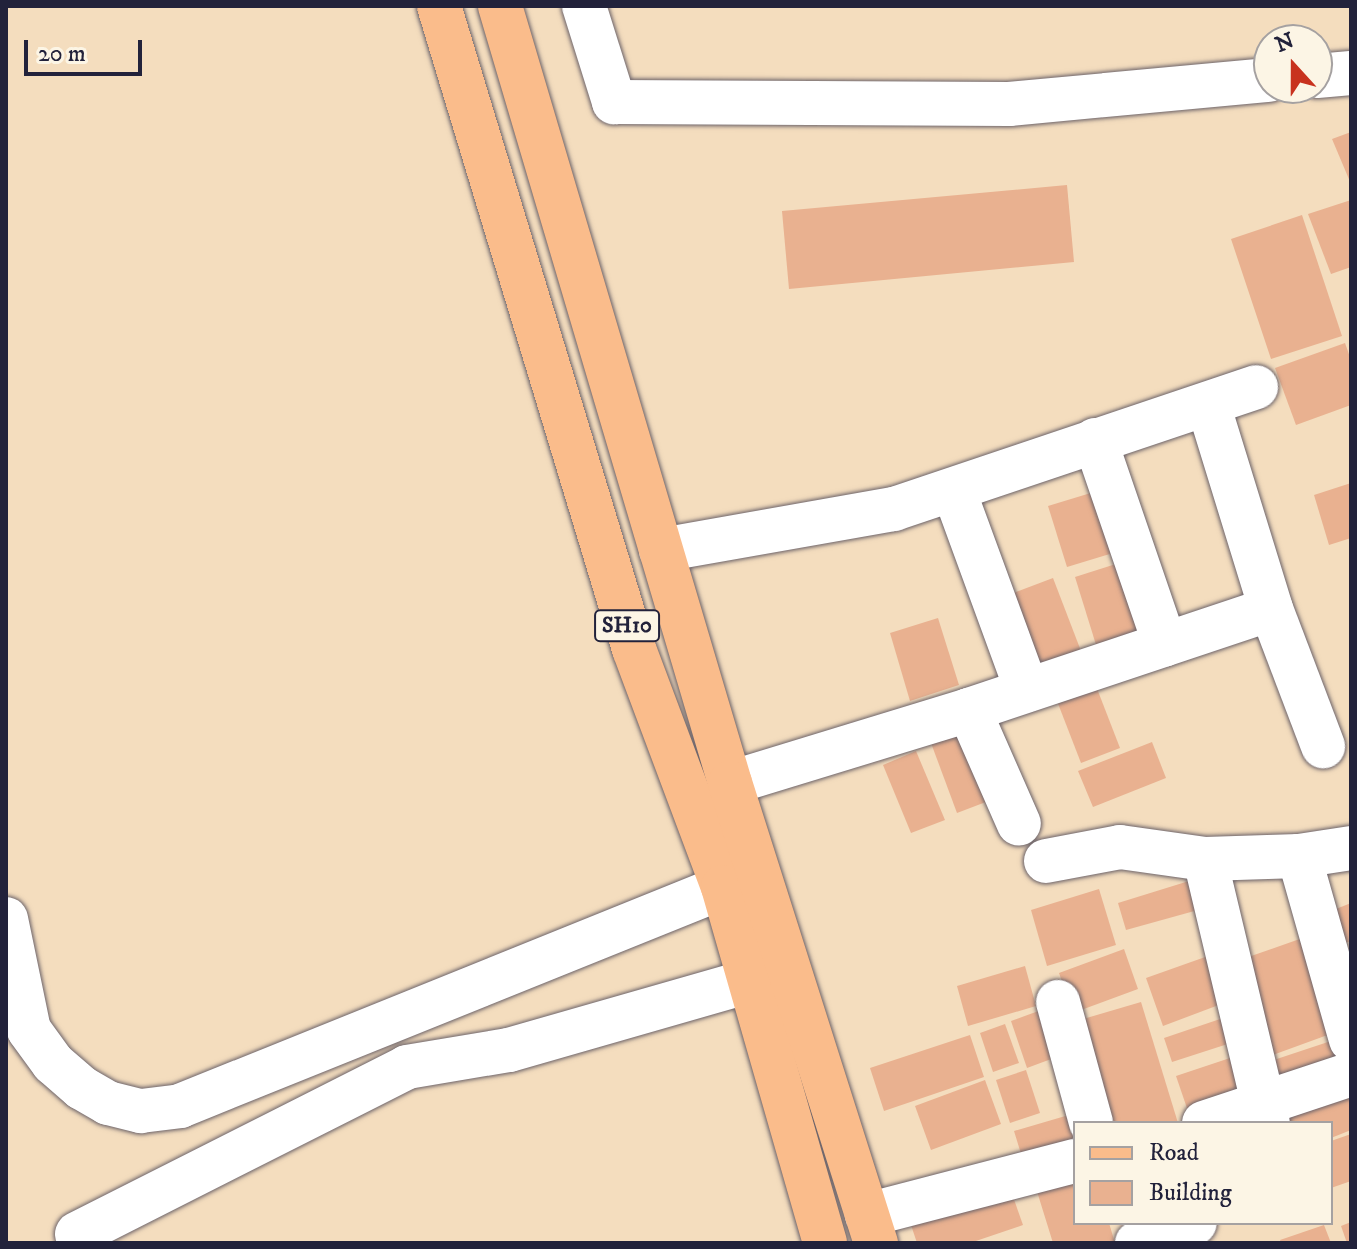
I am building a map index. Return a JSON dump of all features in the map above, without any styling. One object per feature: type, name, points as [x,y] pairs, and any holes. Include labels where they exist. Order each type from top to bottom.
[{"type":"main road","name":"SH10","points":[[439,6],[634,649],[723,887],[825,1243]]},
{"type":"main road","name":"SH10","points":[[500,6],[730,783],[871,1229]]},
{"type":"street","points":[[584,6],[614,102],[1009,104],[1253,81]]},
{"type":"street","points":[[661,550],[894,509],[1256,387]]},
{"type":"street","points":[[1208,404],[1271,609],[1323,746]]},
{"type":"street","points":[[1095,440],[1165,644]]},
{"type":"street","points":[[954,491],[1027,690]]},
{"type":"street","points":[[730,783],[969,710],[1271,609]]},
{"type":"street","points":[[969,710],[1019,824]]},
{"type":"street","points":[[1046,861],[1120,847],[1205,859],[1299,856],[1351,848]]},
{"type":"street","points":[[1299,856],[1351,1040]]},
{"type":"street","points":[[1205,859],[1266,1114]]},
{"type":"street","points":[[6,919],[29,1030],[53,1063],[82,1088],[108,1103],[141,1111],[180,1106],[723,887]]},
{"type":"street","points":[[77,1234],[407,1067],[509,1050],[750,981]]},
{"type":"street","points":[[1058,1002],[1090,1121]]},
{"type":"street","points":[[1218,1121],[1266,1114],[1351,1074]]},
{"type":"street","points":[[871,1229],[1073,1162]]},
{"type":"street","points":[[1137,1243],[1189,1225]]},
{"type":"building","points":[[1351,132],[1351,184],[1332,139]]},
{"type":"building","points":[[1067,185],[1074,262],[789,289],[782,211]]},
{"type":"building","points":[[1351,200],[1351,267],[1331,274],[1308,214]]},
{"type":"building","points":[[1302,215],[1342,336],[1271,359],[1231,239]]},
{"type":"building","points":[[1345,343],[1351,360],[1351,405],[1296,425],[1275,368]]},
{"type":"building","points":[[1351,483],[1351,538],[1329,545],[1314,495]]},
{"type":"building","points":[[1094,492],[1113,553],[1067,567],[1048,506]]},
{"type":"building","points":[[1119,563],[1142,634],[1097,648],[1075,577]]},
{"type":"building","points":[[1053,578],[1081,651],[1032,670],[1003,597]]},
{"type":"building","points":[[938,618],[959,685],[910,701],[890,633]]},
{"type":"building","points":[[1096,686],[1120,748],[1081,763],[1057,701]]},
{"type":"building","points":[[973,728],[999,797],[957,813],[931,743]]},
{"type":"building","points":[[1152,742],[1166,778],[1093,807],[1078,771]]},
{"type":"building","points":[[916,751],[945,820],[911,833],[883,765]]},
{"type":"building","points":[[1189,881],[1198,910],[1126,930],[1118,903]]},
{"type":"building","points":[[1099,889],[1116,945],[1047,966],[1031,910]]},
{"type":"building","points":[[1351,903],[1351,941],[1340,945],[1326,913]]},
{"type":"building","points":[[1311,935],[1344,1029],[1267,1057],[1234,962]]},
{"type":"building","points":[[1124,949],[1138,989],[1073,1013],[1059,973]]},
{"type":"building","points":[[1208,956],[1224,1003],[1163,1026],[1146,978]]},
{"type":"building","points":[[1025,966],[1036,1006],[968,1026],[957,986]]},
{"type":"building","points":[[1141,1002],[1177,1121],[1103,1121],[1073,1022]]},
{"type":"building","points":[[1044,1009],[1062,1055],[1027,1068],[1011,1021]]},
{"type":"building","points":[[1229,1016],[1237,1041],[1172,1062],[1164,1038]]},
{"type":"building","points":[[1005,1024],[1019,1063],[993,1072],[980,1033]]},
{"type":"building","points":[[970,1035],[984,1077],[884,1111],[870,1068]]},
{"type":"building","points":[[1343,1037],[1350,1059],[1273,1085],[1265,1063]]},
{"type":"building","points":[[1239,1055],[1253,1094],[1190,1117],[1176,1076]]},
{"type":"building","points":[[1026,1070],[1040,1113],[1010,1123],[996,1080]]},
{"type":"building","points":[[985,1080],[1001,1124],[931,1150],[915,1106]]},
{"type":"building","points":[[1351,1084],[1351,1130],[1333,1137],[1333,1121],[1281,1121]]},
{"type":"building","points":[[1079,1112],[1073,1121],[1073,1157],[1026,1170],[1014,1131]]},
{"type":"building","points":[[1351,1134],[1351,1181],[1333,1187],[1333,1140]]},
{"type":"building","points":[[1073,1173],[1073,1225],[1110,1225],[1115,1243],[1053,1243],[1035,1185]]},
{"type":"building","points":[[1011,1191],[1023,1225],[970,1243],[917,1243],[911,1225]]},
{"type":"building","points":[[1351,1222],[1351,1243],[1347,1243],[1341,1226]]},
{"type":"building","points":[[1324,1225],[1331,1243],[1281,1243],[1280,1240]]}]
